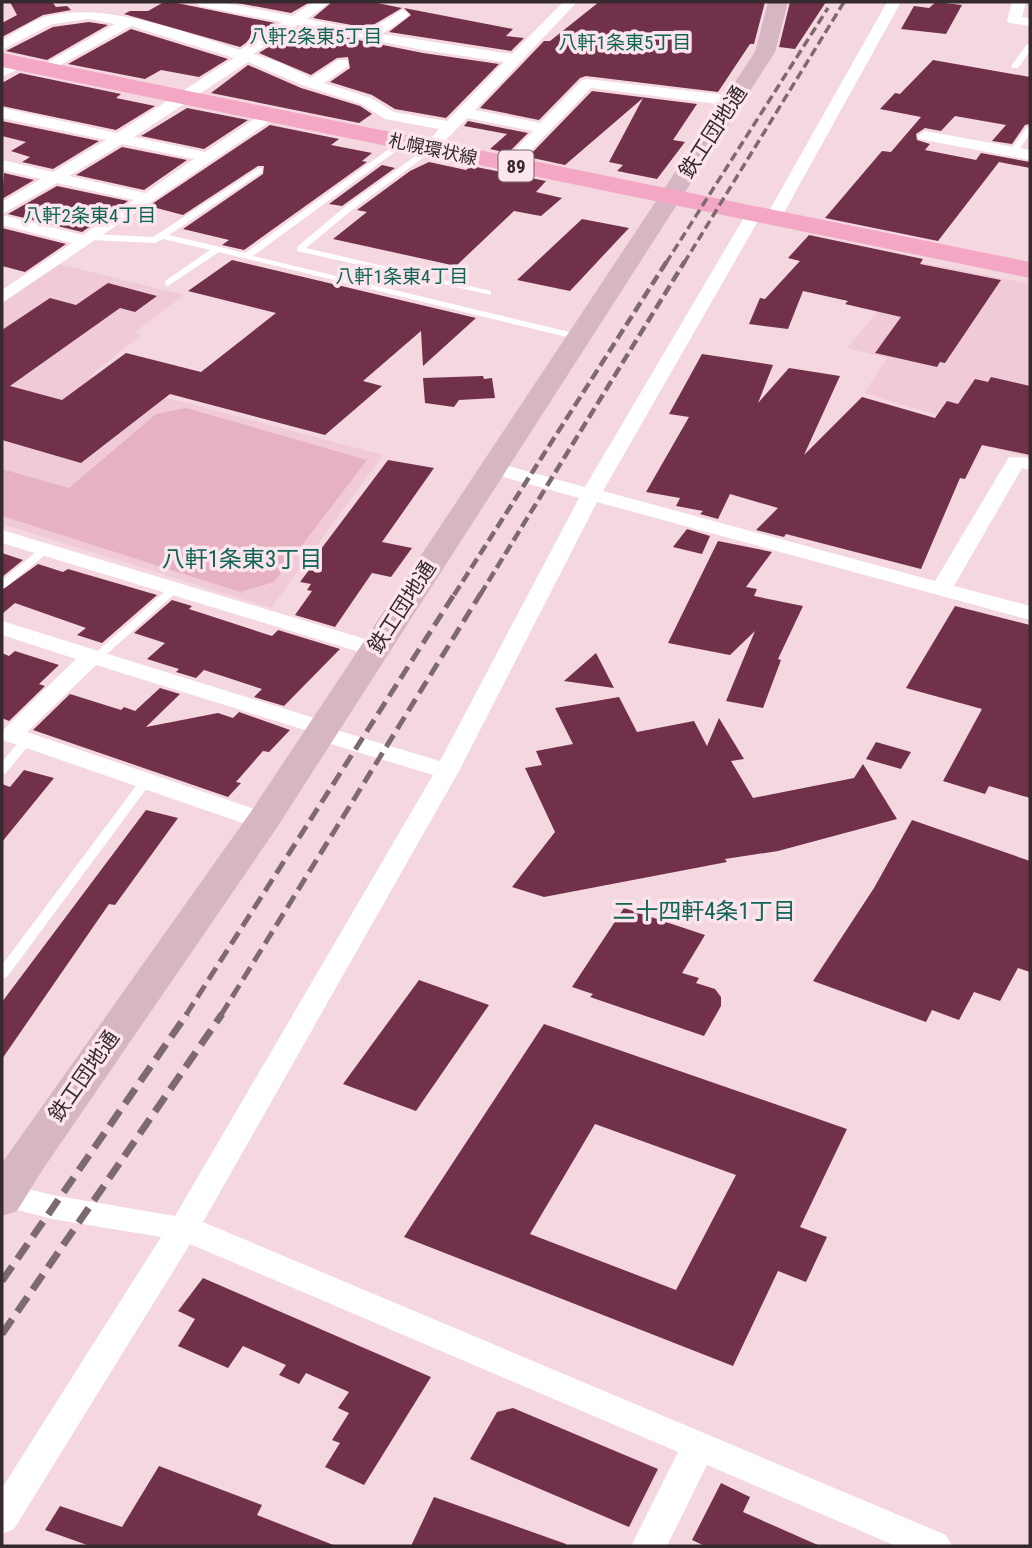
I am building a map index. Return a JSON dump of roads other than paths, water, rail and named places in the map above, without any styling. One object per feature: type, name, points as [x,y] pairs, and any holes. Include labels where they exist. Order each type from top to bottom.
[{"type":"main road","name":"札幌環状線","points":[[6,61],[1030,270]]},
{"type":"street","points":[[2,209],[184,98],[323,2]]},
{"type":"street","points":[[431,149],[462,112],[570,2]]},
{"type":"street","name":"鉄工団地通","points":[[3,1196],[263,821],[765,52],[778,2]]},
{"type":"street","points":[[2,1518],[184,1229],[447,771],[591,494],[894,2]]},
{"type":"street","points":[[1019,2],[1014,20],[1030,22]]},
{"type":"street","points":[[212,3],[371,35],[514,59]]},
{"type":"street","points":[[371,35],[402,14]]},
{"type":"street","points":[[6,61],[48,20],[89,15],[128,22],[276,66],[313,84],[366,101],[390,116],[449,126]]},
{"type":"street","points":[[46,69],[128,22]]},
{"type":"street","points":[[313,84],[343,63]]},
{"type":"street","points":[[508,165],[587,83],[733,100]]},
{"type":"street","points":[[462,112],[543,128]]},
{"type":"street","points":[[2,113],[210,158]]},
{"type":"street","points":[[6,291],[149,199],[270,116]]},
{"type":"street","points":[[925,135],[1030,155]]},
{"type":"street","points":[[2,165],[149,199]]},
{"type":"street","points":[[2,220],[88,239]]},
{"type":"street","points":[[940,590],[1016,461],[1030,464]]},
{"type":"street","points":[[493,468],[1030,613]]},
{"type":"street","points":[[2,536],[374,649]]},
{"type":"street","points":[[3,631],[93,657],[447,771]]},
{"type":"street","points":[[93,657],[10,735],[263,821]]},
{"type":"street","points":[[3,1196],[205,1235],[698,1448],[934,1546]]},
{"type":"street","points":[[649,1546],[698,1448]]},
{"type":"lane","points":[[1015,66],[1030,46]]},
{"type":"lane","points":[[1013,152],[1030,129]]},
{"type":"lane","points":[[247,256],[403,143]]},
{"type":"lane","points":[[431,149],[349,208],[300,249],[488,293]]},
{"type":"lane","points":[[88,239],[155,240],[259,170]]},
{"type":"lane","points":[[162,236],[579,337]]},
{"type":"lane","points":[[168,282],[218,249]]},
{"type":"lane","points":[[2,585],[46,550]]},
{"type":"lane","points":[[93,657],[174,588]]},
{"type":"lane","points":[[2,770],[26,741]]},
{"type":"lane","points":[[2,974],[146,781]]},
{"type":"railway","points":[[684,263],[844,2]]},
{"type":"railway","points":[[666,263],[828,8]]},
{"type":"railway","points":[[454,595],[667,261]]},
{"type":"railway","points":[[480,595],[685,261]]},
{"type":"railway","points":[[186,1015],[455,593]]},
{"type":"railway","points":[[221,1015],[481,593]]},
{"type":"railway","points":[[2,1281],[187,1014]]},
{"type":"railway","points":[[2,1334],[222,1014]]},
{"type":"district","name":"八軒2条東5丁目","points":[[316,36]]},
{"type":"district","name":"八軒1条東5丁目","points":[[625,42]]},
{"type":"district","name":"八軒2条東4丁目","points":[[90,215]]},
{"type":"district","name":"八軒1条東4丁目","points":[[402,276]]},
{"type":"district","name":"八軒1条東3丁目","points":[[242,559]]},
{"type":"district","name":"二十四軒4条1丁目","points":[[704,911]]}]
